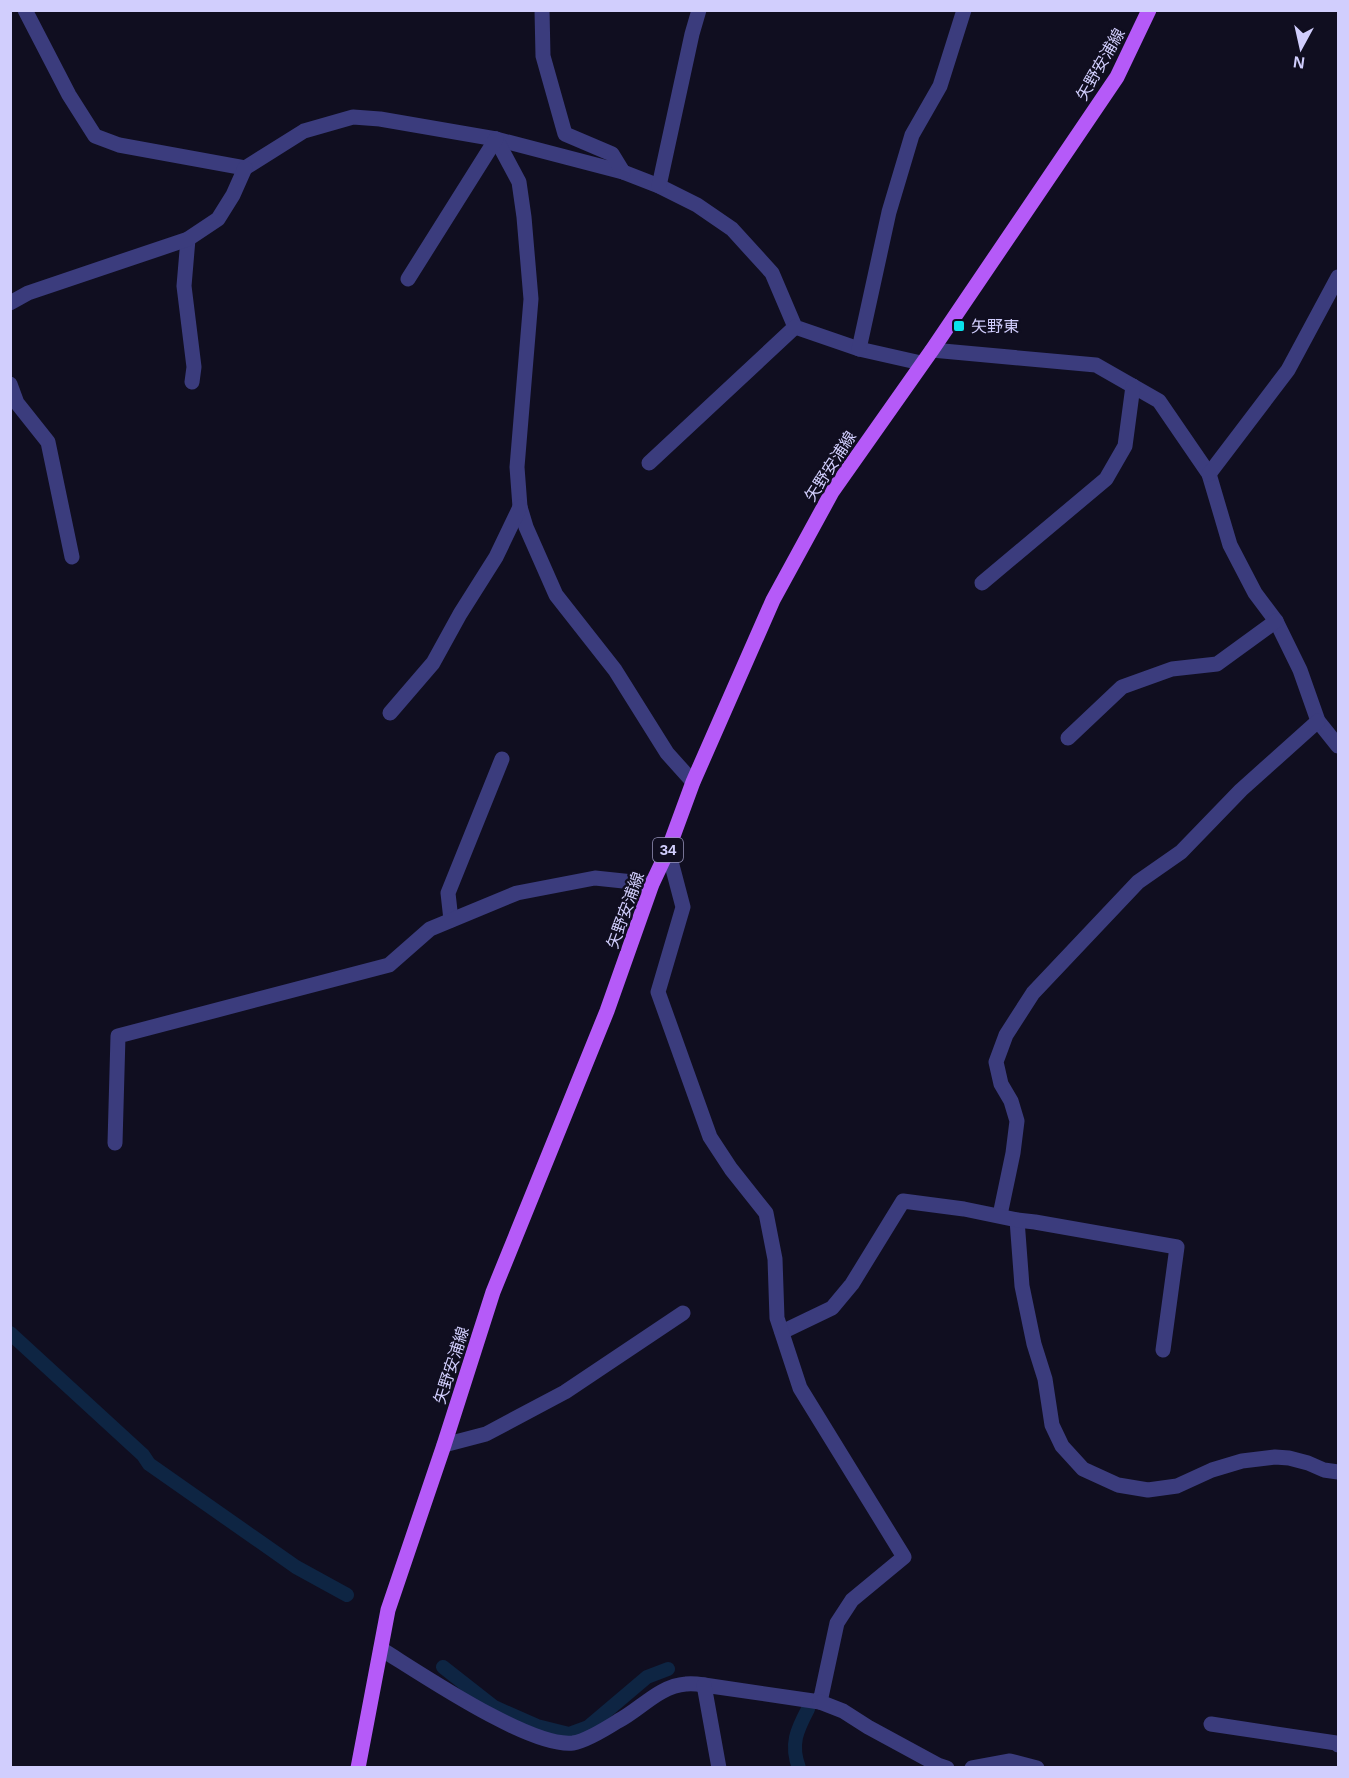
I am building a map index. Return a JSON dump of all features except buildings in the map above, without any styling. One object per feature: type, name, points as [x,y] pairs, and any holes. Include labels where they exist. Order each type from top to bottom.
[{"type":"main road","name":"矢野安浦線","points":[[358,1767],[388,1610],[493,1292],[607,1011],[652,884],[668,850],[693,782],[773,600],[832,492],[932,350],[1117,77],[1149,10]]},
{"type":"street","points":[[25,10],[69,95],[95,136],[119,145],[245,168]]},
{"type":"street","points":[[542,10],[543,56],[565,134],[612,154],[623,172]]},
{"type":"street","points":[[659,186],[699,10]]},
{"type":"street","points":[[859,349],[889,212],[912,135],[940,86],[964,10]]},
{"type":"street","points":[[10,303],[28,293],[188,239],[218,219],[233,195],[245,168],[304,131],[353,117],[380,119],[496,139],[623,172],[659,186],[732,228],[772,273],[795,327],[859,349],[921,363]]},
{"type":"street","points":[[408,279],[496,139]]},
{"type":"street","points":[[496,139],[519,182],[531,299],[517,467],[520,507],[526,527],[556,595],[615,670],[667,753],[693,782]]},
{"type":"street","points":[[188,239],[184,286],[194,367],[192,382]]},
{"type":"street","points":[[1209,474],[1288,370],[1338,277]]},
{"type":"street","points":[[649,463],[795,327]]},
{"type":"street","points":[[932,350],[1096,365],[1159,401],[1209,474],[1230,545],[1256,593],[1276,621],[1300,670],[1318,721],[1338,746]]},
{"type":"street","points":[[10,384],[17,403],[48,442],[72,557]]},
{"type":"street","points":[[982,583],[1106,479],[1125,446],[1133,386]]},
{"type":"street","points":[[390,713],[433,663],[460,614],[496,557],[520,507]]},
{"type":"street","points":[[1068,738],[1122,687],[1172,669],[1217,664],[1276,621]]},
{"type":"street","points":[[1000,1215],[1017,1121],[1011,1101],[1001,1084],[996,1062],[1006,1035],[1033,993],[1138,882],[1180,852],[1242,790],[1318,721]]},
{"type":"street","points":[[451,920],[448,893],[502,759]]},
{"type":"street","points":[[668,850],[683,907],[658,992],[710,1137],[731,1169],[766,1213],[775,1259],[777,1317],[800,1388],[904,1557],[852,1600],[837,1623],[820,1702]]},
{"type":"street","points":[[114,1143],[118,1036],[389,965],[430,929],[517,892],[595,878],[652,884]]},
{"type":"street","points":[[782,1332],[832,1308],[852,1284],[903,1202],[964,1209],[1177,1247],[1163,1350]]},
{"type":"street","points":[[1017,1220],[1022,1286],[1034,1344],[1045,1379],[1052,1425],[1062,1446],[1083,1469],[1118,1485],[1148,1490],[1177,1486],[1212,1470],[1242,1461],[1275,1457],[1289,1458],[1324,1470],[1338,1472]]},
{"type":"street","points":[[444,1445],[486,1434],[566,1392],[683,1313]]},
{"type":"street","points":[[381,1649],[511,1726],[562,1743],[574,1743],[584,1739],[620,1720],[663,1690],[685,1683],[820,1702],[843,1711],[938,1766],[947,1767]]},
{"type":"street","points":[[704,1685],[719,1767]]},
{"type":"street","points":[[1211,1724],[1338,1745]]},
{"type":"street","points":[[972,1767],[1011,1761],[1037,1767]]},
{"type":"waterway","points":[[10,1333],[143,1455],[149,1464],[296,1567],[347,1595]]},
{"type":"waterway","points":[[443,1667],[494,1707],[537,1726],[569,1734],[588,1727],[647,1677],[668,1669]]},
{"type":"waterway","points":[[799,1768],[795,1752],[796,1737],[808,1709]]},
{"type":"place","name":"矢野東","points":[[959,326]]}]
